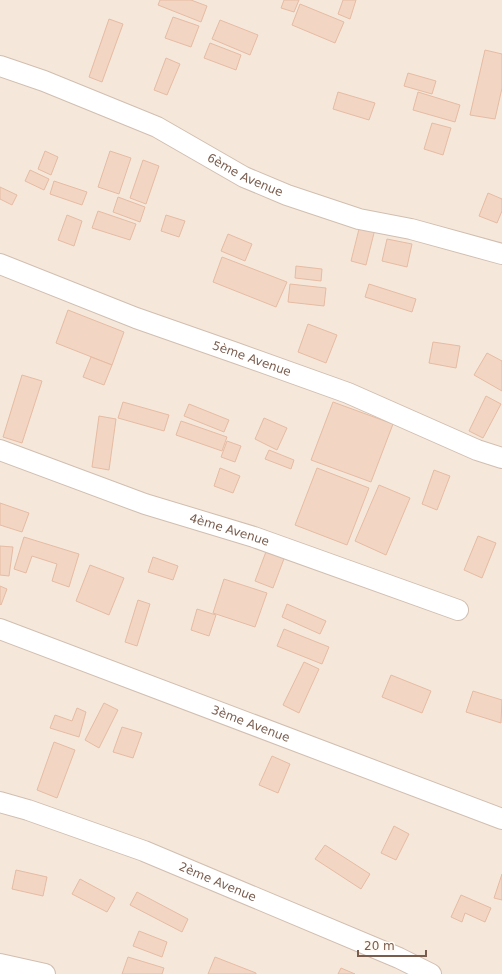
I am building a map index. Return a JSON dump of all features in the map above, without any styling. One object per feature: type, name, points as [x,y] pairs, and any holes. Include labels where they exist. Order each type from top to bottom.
[{"type":"street","name":"6ème Avenue","points":[[0,66],[44,81],[157,127],[244,177],[287,195],[359,218],[411,229],[502,254]]},
{"type":"street","name":"5ème Avenue","points":[[0,264],[136,318],[236,352],[348,393],[477,450],[502,458]]},
{"type":"street","name":"4ème Avenue","points":[[0,450],[145,504],[254,537],[458,610]]},
{"type":"street","name":"3ème Avenue","points":[[0,629],[502,819]]},
{"type":"street","name":"2ème Avenue","points":[[0,802],[28,810],[144,851],[400,958],[431,974]]},
{"type":"street","points":[[0,964],[45,974]]},
{"type":"shaded area","points":[[0,0],[502,0],[502,974],[0,974]]},
{"type":"building","points":[[160,0],[191,0],[207,6],[201,22],[158,5]]},
{"type":"building","points":[[284,0],[299,0],[294,12],[281,8]]},
{"type":"building","points":[[343,0],[356,0],[350,19],[338,14]]},
{"type":"building","points":[[300,4],[344,22],[335,43],[292,25]]},
{"type":"building","points":[[173,17],[199,26],[191,47],[165,38]]},
{"type":"building","points":[[109,19],[123,24],[102,82],[89,77]]},
{"type":"building","points":[[220,20],[258,35],[250,55],[212,39]]},
{"type":"building","points":[[210,43],[241,55],[236,70],[204,58]]},
{"type":"building","points":[[485,50],[502,54],[502,88],[495,119],[470,115]]},
{"type":"building","points":[[166,58],[180,64],[167,95],[154,90]]},
{"type":"building","points":[[408,73],[436,81],[432,94],[404,86]]},
{"type":"building","points":[[338,92],[375,103],[369,120],[333,109]]},
{"type":"building","points":[[418,92],[460,105],[455,122],[413,110]]},
{"type":"building","points":[[432,123],[451,128],[443,155],[424,149]]},
{"type":"building","points":[[45,151],[58,157],[51,175],[38,169]]},
{"type":"building","points":[[110,151],[131,158],[119,194],[98,187]]},
{"type":"building","points":[[143,160],[159,166],[146,204],[130,198]]},
{"type":"building","points":[[30,170],[49,179],[44,190],[25,181]]},
{"type":"building","points":[[54,181],[87,192],[82,205],[50,194]]},
{"type":"building","points":[[0,187],[17,195],[12,205],[0,199]]},
{"type":"building","points":[[488,193],[502,199],[502,211],[497,223],[479,216]]},
{"type":"building","points":[[118,197],[145,207],[140,222],[113,212]]},
{"type":"building","points":[[98,211],[136,224],[130,240],[92,228]]},
{"type":"building","points":[[67,215],[82,221],[74,246],[58,240]]},
{"type":"building","points":[[166,215],[185,221],[179,237],[161,231]]},
{"type":"building","points":[[361,221],[376,225],[366,265],[351,261]]},
{"type":"building","points":[[228,234],[252,244],[245,261],[221,251]]},
{"type":"building","points":[[387,239],[412,244],[407,267],[382,261]]},
{"type":"building","points":[[222,257],[287,282],[276,307],[213,282]]},
{"type":"building","points":[[296,266],[322,269],[321,281],[295,278]]},
{"type":"building","points":[[290,284],[326,288],[324,306],[288,302]]},
{"type":"building","points":[[369,284],[416,299],[412,312],[365,297]]},
{"type":"building","points":[[68,310],[124,332],[112,365],[56,343]]},
{"type":"building","points":[[308,324],[337,335],[326,363],[298,352]]},
{"type":"building","points":[[433,342],[460,346],[456,368],[429,363]]},
{"type":"building","points":[[487,353],[502,361],[502,391],[474,375]]},
{"type":"building","points":[[91,357],[112,365],[104,385],[83,377]]},
{"type":"building","points":[[22,375],[42,381],[22,443],[3,437]]},
{"type":"building","points":[[486,396],[501,404],[483,438],[469,431]]},
{"type":"building","points":[[123,402],[169,415],[164,431],[118,418]]},
{"type":"building","points":[[333,402],[393,424],[371,482],[311,460]]},
{"type":"building","points":[[189,404],[229,420],[224,432],[184,416]]},
{"type":"building","points":[[99,416],[116,419],[109,470],[92,467]]},
{"type":"building","points":[[264,418],[287,428],[277,450],[255,439]]},
{"type":"building","points":[[181,421],[227,437],[222,451],[176,435]]},
{"type":"building","points":[[227,441],[241,446],[235,462],[221,457]]},
{"type":"building","points":[[269,450],[294,460],[291,469],[265,459]]},
{"type":"building","points":[[220,468],[240,476],[233,493],[214,486]]},
{"type":"building","points":[[317,468],[369,488],[347,545],[295,525]]},
{"type":"building","points":[[434,470],[450,476],[437,510],[422,504]]},
{"type":"building","points":[[379,485],[410,498],[386,555],[355,541]]},
{"type":"building","points":[[0,503],[29,513],[22,532],[0,525]]},
{"type":"building","points":[[478,536],[496,543],[482,578],[464,570]]},
{"type":"building","points":[[24,537],[79,554],[69,587],[52,581],[57,564],[32,556],[26,573],[14,569]]},
{"type":"building","points":[[0,546],[13,547],[9,576],[0,575]]},
{"type":"building","points":[[267,549],[285,556],[273,588],[255,581]]},
{"type":"building","points":[[153,557],[178,566],[173,580],[148,572]]},
{"type":"building","points":[[90,565],[124,578],[109,615],[76,601]]},
{"type":"building","points":[[224,579],[267,593],[255,627],[213,613]]},
{"type":"building","points":[[0,586],[7,589],[1,605],[0,604]]},
{"type":"building","points":[[138,600],[150,604],[137,646],[125,642]]},
{"type":"building","points":[[287,604],[326,621],[320,634],[282,617]]},
{"type":"building","points":[[197,609],[216,615],[209,636],[191,630]]},
{"type":"building","points":[[284,629],[329,647],[322,664],[277,646]]},
{"type":"building","points":[[304,662],[319,669],[299,713],[283,705]]},
{"type":"building","points":[[391,675],[431,691],[422,713],[382,697]]},
{"type":"building","points":[[473,691],[502,700],[501,723],[466,712]]},
{"type":"building","points":[[104,703],[118,710],[99,748],[85,740]]},
{"type":"building","points":[[77,708],[86,712],[79,737],[50,728],[55,715],[72,721]]},
{"type":"building","points":[[122,727],[142,733],[133,758],[113,752]]},
{"type":"building","points":[[54,742],[75,750],[57,798],[37,790]]},
{"type":"building","points":[[272,756],[290,764],[278,793],[259,785]]},
{"type":"building","points":[[394,826],[409,834],[396,860],[381,853]]},
{"type":"building","points":[[325,845],[370,874],[361,889],[315,859]]},
{"type":"building","points":[[16,870],[47,877],[43,896],[12,889]]},
{"type":"building","points":[[502,874],[502,900],[494,898]]},
{"type":"building","points":[[80,879],[115,898],[107,912],[72,894]]},
{"type":"building","points":[[137,892],[188,919],[182,932],[130,905]]},
{"type":"building","points":[[461,895],[491,908],[485,922],[465,913],[462,922],[451,917]]},
{"type":"building","points":[[139,931],[167,942],[162,957],[133,946]]},
{"type":"building","points":[[128,957],[164,968],[162,974],[122,974]]},
{"type":"building","points":[[215,957],[256,973],[256,974],[208,974]]},
{"type":"building","points":[[341,968],[355,974],[338,974]]}]
